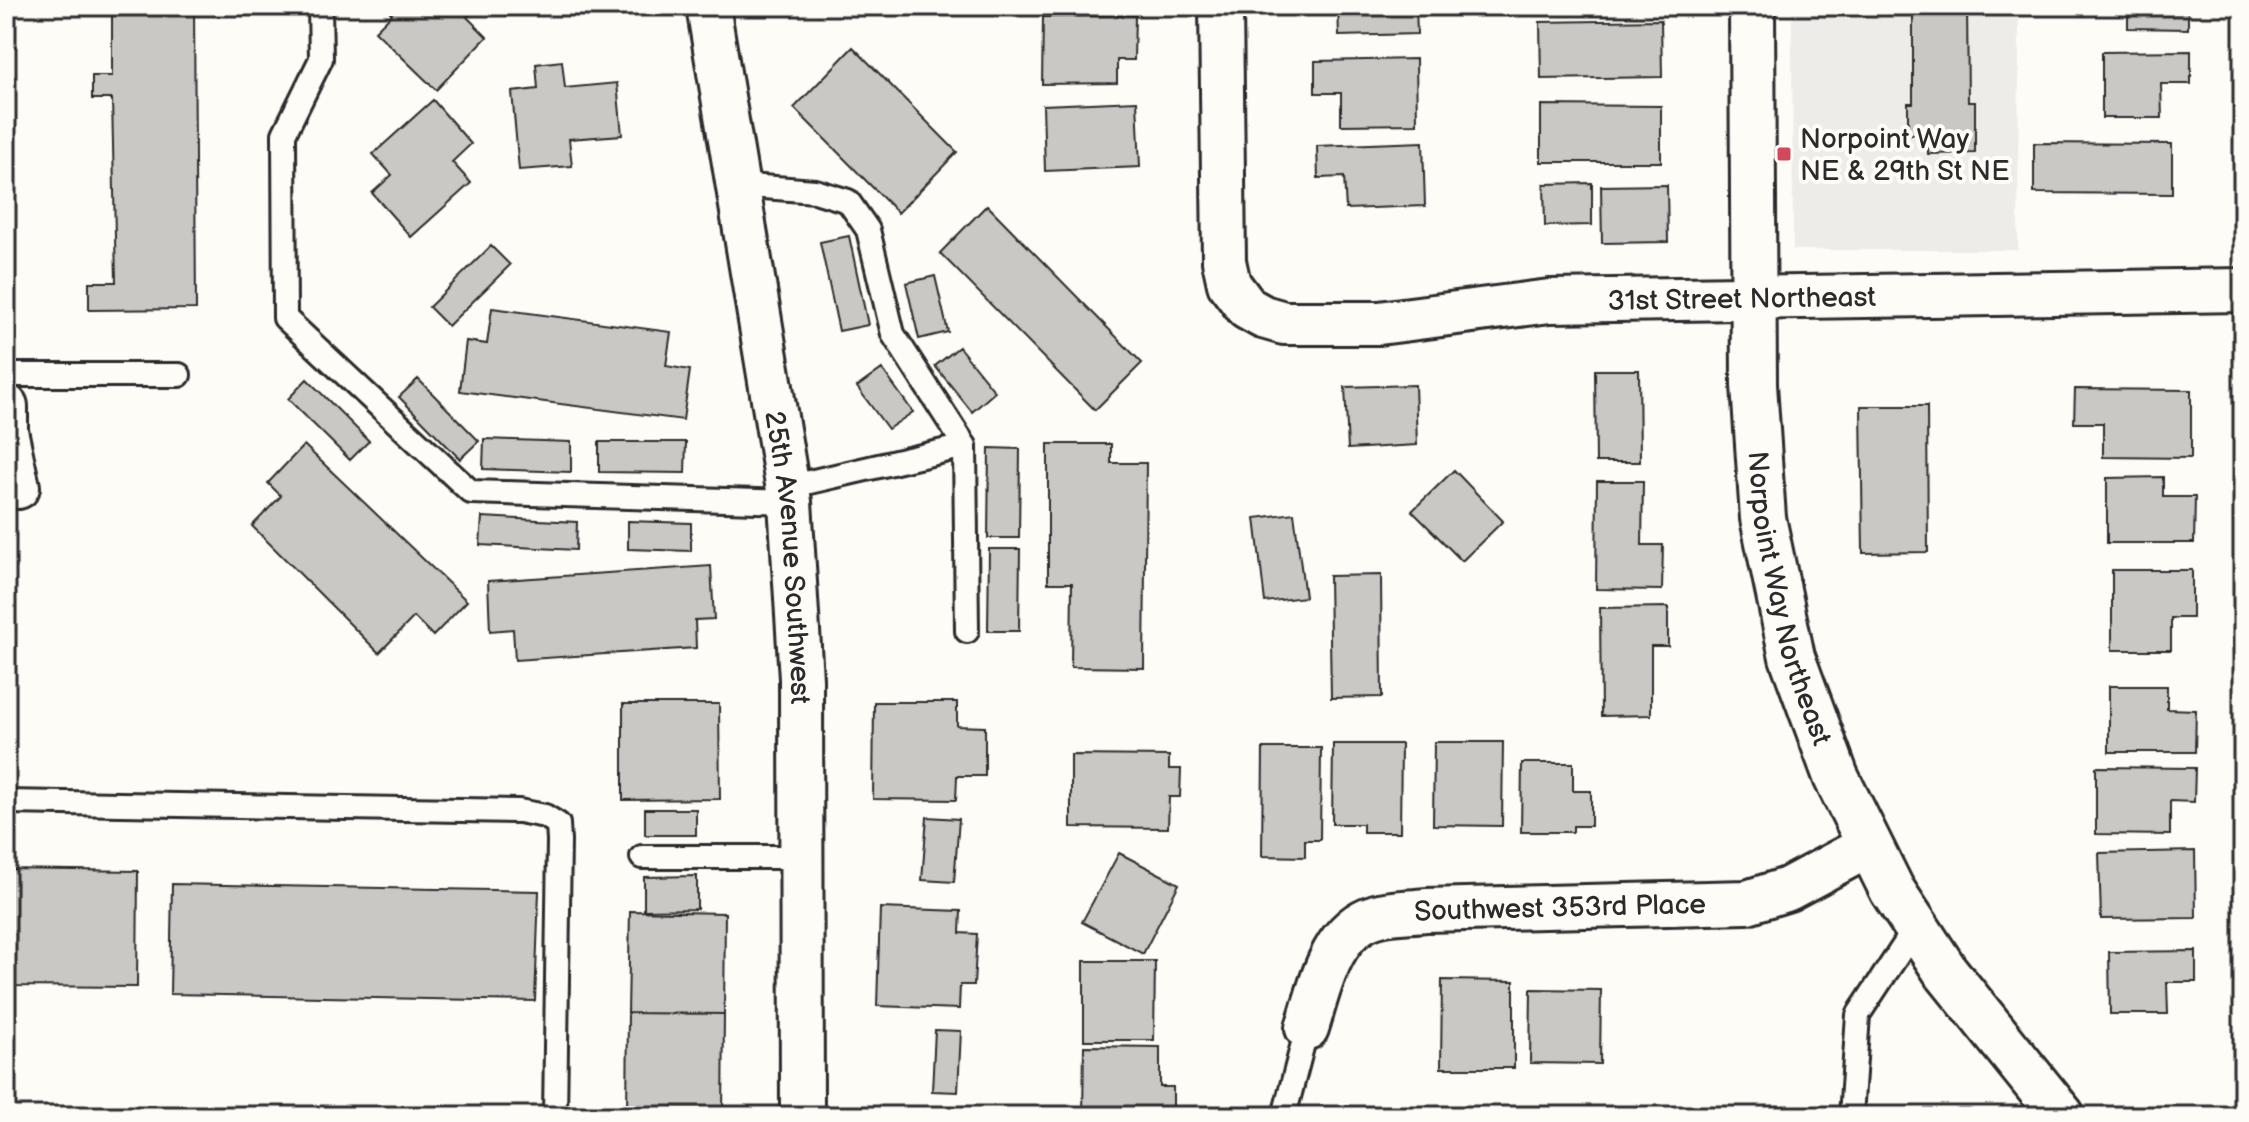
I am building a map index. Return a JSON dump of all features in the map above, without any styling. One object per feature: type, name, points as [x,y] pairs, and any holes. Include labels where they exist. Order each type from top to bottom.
[{"type":"street","name":"25th Avenue Southwest","points":[[708,6],[789,494],[801,679],[802,1116]]},
{"type":"street","name":"31st Street Northeast","points":[[1221,6],[1224,261],[1229,284],[1247,308],[1284,323],[1379,323],[1550,301],[2243,290]]},
{"type":"street","name":"Norpoint Way Northeast","points":[[1752,6],[1754,385],[1763,518],[1792,657],[1836,777],[1892,890],[1946,972],[2062,1116]]},
{"type":"street","points":[[6,406],[6,431],[18,487]]},
{"type":"street","name":"Southwest 353rd Place","points":[[1307,1028],[1327,966],[1345,934],[1375,916],[1426,910],[1747,902],[1788,889],[1870,845]]},
{"type":"lane","points":[[320,6],[321,59],[284,134],[285,318],[471,492],[789,494],[965,446]]},
{"type":"lane","points":[[738,185],[815,191],[848,201],[868,230],[893,334],[965,446],[967,631]]},
{"type":"lane","points":[[6,375],[179,375]]},
{"type":"lane","points":[[6,802],[519,811],[545,816],[558,824],[559,841],[555,1116]]},
{"type":"lane","points":[[642,857],[801,857]]},
{"type":"lane","points":[[1851,1116],[1858,1015],[1916,927]]},
{"type":"lane","points":[[1284,1116],[1307,1028]]},
{"type":"shaded area","points":[[1792,6],[2019,6],[2018,250],[1793,250]]},
{"type":"building","points":[[112,6],[194,6],[196,309],[89,310],[89,282],[116,282],[112,99],[92,99],[92,76],[112,76]]},
{"type":"building","points":[[266,6],[295,6],[295,12],[267,14]]},
{"type":"building","points":[[385,6],[478,6],[467,17],[487,37],[436,90],[375,31],[392,14]]},
{"type":"building","points":[[1338,6],[1416,6],[1417,34],[1339,36]]},
{"type":"building","points":[[1913,6],[1967,6],[1968,102],[1975,102],[1975,153],[1928,154],[1928,134],[1908,134],[1908,103],[1913,103]]},
{"type":"building","points":[[2128,6],[2188,6],[2188,29],[2128,28]]},
{"type":"building","points":[[1135,15],[1134,60],[1117,60],[1117,83],[1042,84],[1043,17]]},
{"type":"building","points":[[1661,20],[1662,77],[1541,79],[1540,22]]},
{"type":"building","points":[[853,47],[957,152],[898,213],[794,108]]},
{"type":"building","points":[[2191,51],[2191,84],[2161,84],[2162,118],[2102,118],[2102,52]]},
{"type":"building","points":[[1416,59],[1417,124],[1341,125],[1341,93],[1315,93],[1315,61]]},
{"type":"building","points":[[562,61],[565,88],[617,83],[622,135],[569,139],[572,166],[519,170],[512,92],[538,89],[536,64]]},
{"type":"building","points":[[433,100],[471,144],[452,162],[471,183],[411,237],[372,193],[392,175],[373,154]]},
{"type":"building","points":[[1137,101],[1140,167],[1045,171],[1043,105]]},
{"type":"building","points":[[1541,105],[1661,106],[1661,162],[1541,162]]},
{"type":"building","points":[[1423,142],[1425,206],[1346,209],[1344,177],[1318,178],[1317,146]]},
{"type":"building","points":[[2034,143],[2172,144],[2172,194],[2034,193]]},
{"type":"building","points":[[1592,183],[1592,225],[1545,226],[1544,184]]},
{"type":"building","points":[[1667,185],[1668,242],[1602,243],[1601,186]]},
{"type":"building","points":[[987,205],[1142,363],[1095,410],[940,253]]},
{"type":"building","points":[[849,236],[868,325],[839,331],[820,242]]},
{"type":"building","points":[[491,246],[510,265],[448,326],[429,307]]},
{"type":"building","points":[[935,276],[948,332],[919,339],[906,283]]},
{"type":"building","points":[[492,308],[671,332],[666,366],[690,370],[683,420],[460,391],[466,341],[487,344]]},
{"type":"building","points":[[959,347],[995,392],[972,412],[935,366]]},
{"type":"building","points":[[882,369],[913,412],[888,429],[857,387]]},
{"type":"building","points":[[1595,370],[1639,370],[1640,462],[1596,462]]},
{"type":"building","points":[[307,379],[369,441],[350,460],[288,399]]},
{"type":"building","points":[[418,379],[479,441],[460,459],[399,397]]},
{"type":"building","points":[[1415,385],[1417,445],[1348,449],[1345,387]]},
{"type":"building","points":[[2075,389],[2191,390],[2191,458],[2103,457],[2103,423],[2074,423]]},
{"type":"building","points":[[1861,406],[1927,406],[1928,552],[1863,553]]},
{"type":"building","points":[[484,439],[571,442],[571,472],[483,469]]},
{"type":"building","points":[[599,442],[686,442],[685,473],[599,472]]},
{"type":"building","points":[[1048,444],[1111,444],[1111,463],[1146,463],[1144,668],[1071,667],[1072,583],[1048,583]]},
{"type":"building","points":[[304,445],[467,601],[433,636],[414,617],[379,653],[252,526],[281,496],[268,483]]},
{"type":"building","points":[[989,448],[1020,449],[1019,538],[988,538]]},
{"type":"building","points":[[1454,470],[1503,521],[1462,561],[1412,511]]},
{"type":"building","points":[[2163,477],[2163,497],[2195,497],[2194,543],[2107,543],[2107,478]]},
{"type":"building","points":[[1597,481],[1643,481],[1642,545],[1663,545],[1662,590],[1596,589]]},
{"type":"building","points":[[1294,513],[1305,597],[1265,602],[1255,518]]},
{"type":"building","points":[[482,517],[577,522],[576,550],[480,545]]},
{"type":"building","points":[[628,521],[691,523],[691,551],[628,549]]},
{"type":"building","points":[[989,549],[1020,549],[1019,631],[988,631]]},
{"type":"building","points":[[711,566],[714,619],[695,620],[696,648],[515,660],[513,629],[490,631],[488,581]]},
{"type":"building","points":[[2112,570],[2192,570],[2192,618],[2171,618],[2171,650],[2112,650]]},
{"type":"building","points":[[1381,575],[1382,697],[1331,698],[1329,576]]},
{"type":"building","points":[[1668,607],[1668,646],[1651,646],[1651,715],[1601,716],[1600,608]]},
{"type":"building","points":[[2109,686],[2167,686],[2167,709],[2196,710],[2195,752],[2109,752]]},
{"type":"building","points":[[874,702],[957,702],[957,726],[985,727],[985,776],[957,776],[956,800],[873,799]]},
{"type":"building","points":[[623,704],[719,704],[720,799],[623,800]]},
{"type":"building","points":[[1434,742],[1503,742],[1502,826],[1433,825]]},
{"type":"building","points":[[1333,744],[1401,744],[1400,832],[1363,832],[1363,824],[1332,824]]},
{"type":"building","points":[[1263,748],[1321,748],[1320,840],[1305,840],[1305,857],[1262,856]]},
{"type":"building","points":[[1071,755],[1169,756],[1169,769],[1181,769],[1180,797],[1169,797],[1168,828],[1071,827]]},
{"type":"building","points":[[1522,763],[1573,763],[1573,791],[1591,791],[1591,826],[1573,826],[1573,832],[1521,832]]},
{"type":"building","points":[[2096,767],[2195,768],[2194,802],[2170,801],[2170,835],[2096,834]]},
{"type":"building","points":[[645,809],[696,809],[696,835],[645,835]]},
{"type":"building","points":[[927,817],[959,819],[954,882],[922,880]]},
{"type":"building","points":[[2195,851],[2196,918],[2101,919],[2099,853]]},
{"type":"building","points":[[1119,853],[1179,884],[1143,954],[1082,922]]},
{"type":"building","points":[[6,869],[138,871],[137,987],[6,986]]},
{"type":"building","points":[[697,876],[697,909],[644,910],[644,877]]},
{"type":"building","points":[[172,884],[539,891],[535,1001],[170,994]]},
{"type":"building","points":[[880,908],[961,911],[960,933],[977,934],[974,985],[960,985],[959,1009],[877,1006]]},
{"type":"building","points":[[630,911],[725,913],[724,1014],[628,1013]]},
{"type":"building","points":[[2196,951],[2196,982],[2167,982],[2168,1014],[2110,1014],[2109,952]]},
{"type":"building","points":[[1084,961],[1155,961],[1154,1040],[1084,1040]]},
{"type":"building","points":[[1442,980],[1514,981],[1514,1068],[1441,1068]]},
{"type":"building","points":[[1531,989],[1601,990],[1600,1064],[1530,1063]]},
{"type":"building","points":[[628,1013],[724,1014],[723,1116],[627,1115]]},
{"type":"building","points":[[935,1030],[961,1031],[958,1092],[932,1091]]},
{"type":"building","points":[[1084,1046],[1160,1047],[1160,1087],[1173,1087],[1173,1116],[1083,1116]]},
{"type":"building","points":[[896,1113],[972,1116],[896,1116]]},
{"type":"place","name":"Norpoint Way NE & 29th St NE","points":[[1784,154]]}]
